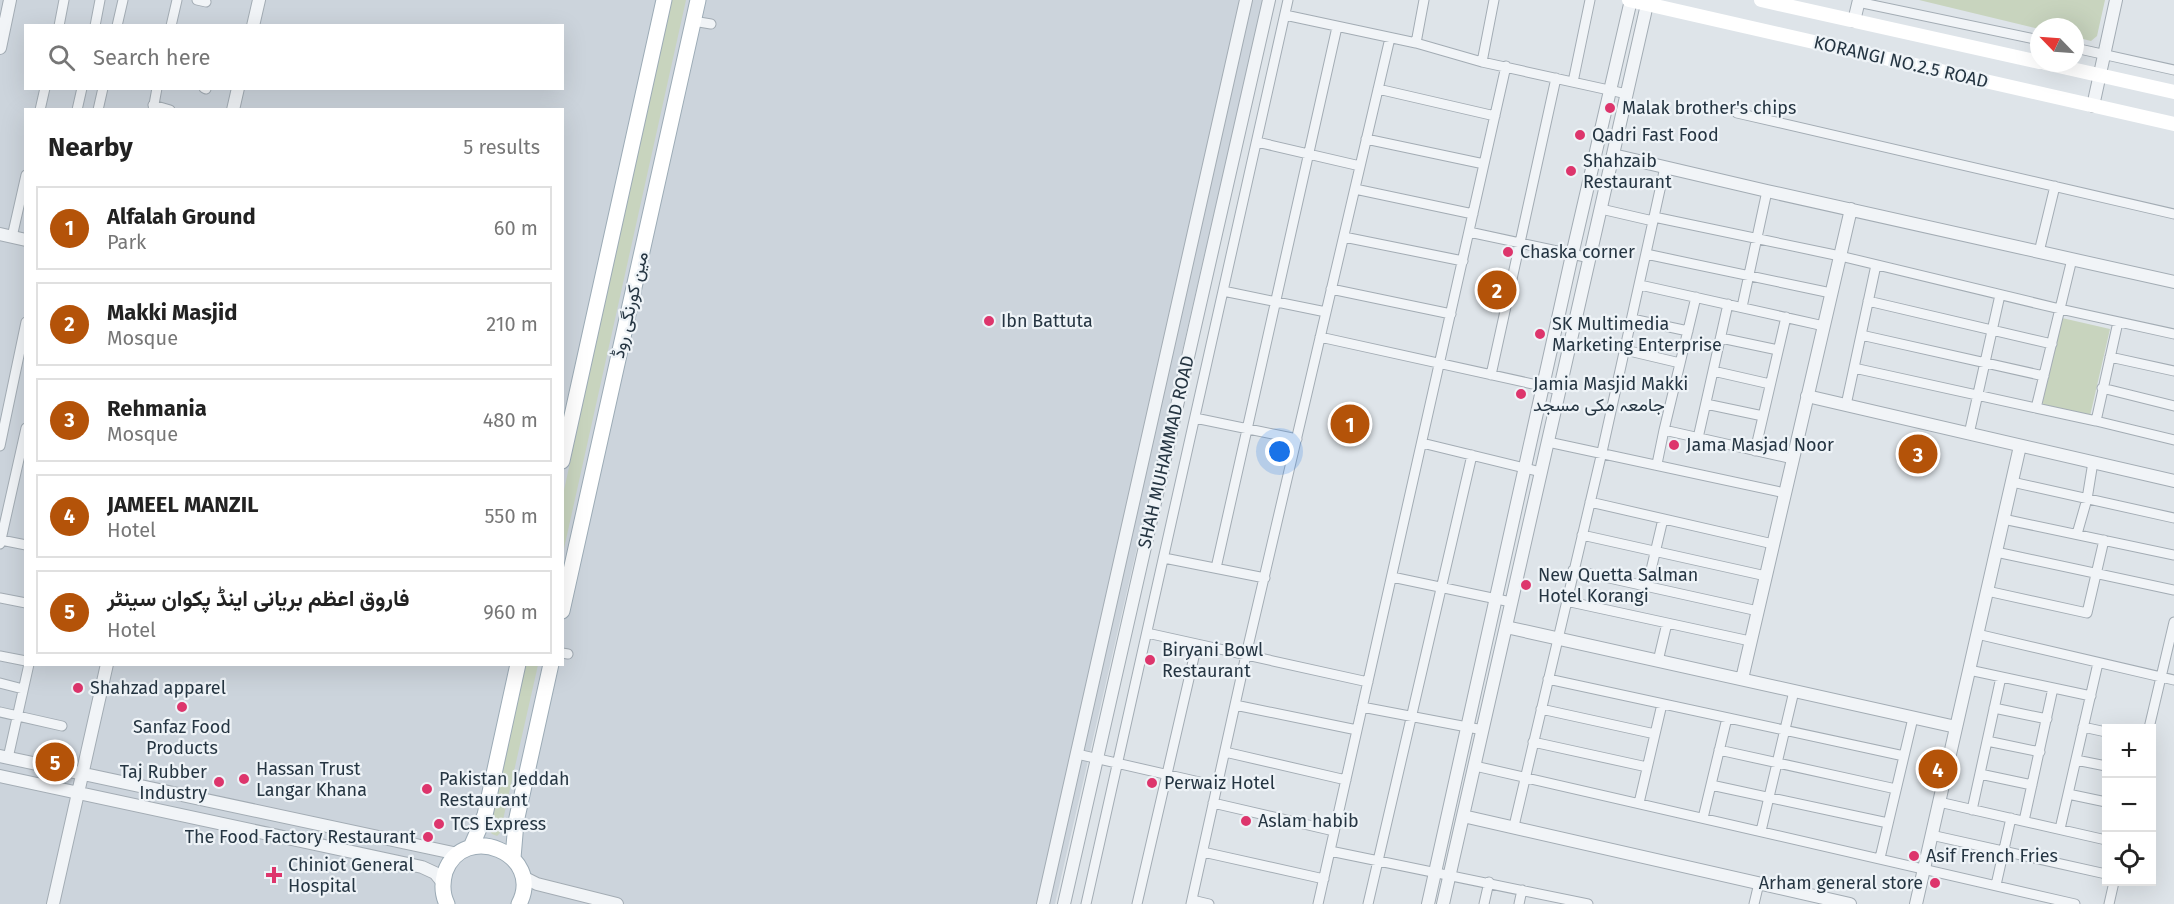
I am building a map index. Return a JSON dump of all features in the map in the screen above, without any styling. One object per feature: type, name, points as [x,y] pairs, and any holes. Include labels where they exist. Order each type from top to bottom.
[{"type":"main road","name":"مین کورنگی روڈ","points":[[564,452],[664,0]]},
{"type":"main road","name":"مین کورنگی روڈ","points":[[564,602],[698,0]]},
{"type":"main road","name":"KORANGI NO.2.5 ROAD","points":[[1630,0],[1648,2],[2174,124]]},
{"type":"main road","name":"KORANGI NO.2.5 ROAD","points":[[1761,0],[2030,60]]},
{"type":"main road","points":[[2084,72],[2174,93]]},
{"type":"main road","points":[[447,904],[443,883],[446,870],[465,850],[485,815],[518,666]]},
{"type":"main road","points":[[513,858],[516,822],[551,666]]},
{"type":"main road","points":[[465,850],[483,845],[504,851],[513,858],[523,877],[524,889],[519,904]]},
{"type":"street","points":[[0,48],[4,14],[10,0]]},
{"type":"street","points":[[59,24],[64,0]]},
{"type":"street","points":[[95,24],[100,0]]},
{"type":"street","points":[[117,24],[123,0]]},
{"type":"street","points":[[175,24],[177,0]]},
{"type":"street","points":[[253,24],[259,0]]},
{"type":"street","name":"SHAH MUHAMMAD ROAD","points":[[1043,904],[1246,0]]},
{"type":"street","name":"SHAH MUHAMMAD ROAD","points":[[1064,904],[1269,0]]},
{"type":"street","points":[[1086,904],[1288,0]]},
{"type":"street","points":[[1416,43],[1424,0]]},
{"type":"street","points":[[1482,62],[1494,0]]},
{"type":"street","points":[[1573,82],[1590,0]]},
{"type":"street","points":[[1428,904],[1630,0]]},
{"type":"street","points":[[2093,106],[2116,0]]},
{"type":"street","points":[[1854,21],[1858,1],[2030,38]]},
{"type":"street","points":[[1443,904],[1648,2]]},
{"type":"street","points":[[1285,15],[1416,43],[1482,62],[1627,94]]},
{"type":"street","points":[[693,21],[711,24]]},
{"type":"street","points":[[1216,568],[1336,27]]},
{"type":"street","points":[[1209,904],[1191,902],[1246,655],[1390,38]]},
{"type":"street","points":[[2084,50],[2174,70]]},
{"type":"street","points":[[1318,904],[1506,66]]},
{"type":"street","points":[[1491,375],[1556,78]]},
{"type":"street","points":[[1378,89],[1495,116]]},
{"type":"street","points":[[40,108],[45,90]]},
{"type":"street","points":[[77,108],[82,90]]},
{"type":"street","points":[[98,108],[103,90]]},
{"type":"street","points":[[153,107],[157,90]]},
{"type":"street","points":[[233,108],[238,90]]},
{"type":"street","points":[[1737,113],[2174,214]]},
{"type":"street","points":[[1366,139],[1484,164]]},
{"type":"street","points":[[1257,142],[1360,166]]},
{"type":"street","points":[[1613,155],[1767,192],[2174,282]]},
{"type":"street","points":[[1514,826],[1602,452],[1665,167]]},
{"type":"street","points":[[24,181],[6,236],[24,240]]},
{"type":"street","points":[[2039,252],[2055,186]]},
{"type":"street","points":[[1355,189],[1473,214]]},
{"type":"street","points":[[1742,307],[1767,192]]},
{"type":"street","points":[[1601,209],[1840,256],[2174,334]]},
{"type":"street","points":[[1742,679],[1851,209]]},
{"type":"street","points":[[1469,232],[1590,258]]},
{"type":"street","points":[[1344,237],[1462,261]]},
{"type":"street","points":[[1646,254],[1831,293]]},
{"type":"street","points":[[2036,408],[2072,259]]},
{"type":"street","points":[[1846,405],[1876,265]]},
{"type":"street","points":[[1640,285],[1824,326]]},
{"type":"street","points":[[1331,289],[1451,314]]},
{"type":"street","points":[[1223,291],[1326,312]]},
{"type":"street","points":[[1969,434],[2000,295]]},
{"type":"street","points":[[1657,464],[1696,297]]},
{"type":"street","points":[[1868,301],[2052,344]]},
{"type":"street","points":[[1698,438],[1728,304]]},
{"type":"street","points":[[1755,451],[1786,317]]},
{"type":"street","points":[[1632,319],[1688,332]]},
{"type":"street","points":[[2096,421],[2118,322]]},
{"type":"street","points":[[0,446],[24,332]]},
{"type":"street","points":[[1861,334],[2044,376]]},
{"type":"street","points":[[1320,337],[1560,390]]},
{"type":"street","points":[[1721,338],[1778,350]]},
{"type":"street","points":[[1625,350],[1680,363]]},
{"type":"street","points":[[2110,357],[2174,371]]},
{"type":"street","points":[[1854,368],[2174,440]]},
{"type":"street","points":[[1713,370],[1770,384]]},
{"type":"street","points":[[2102,388],[2174,406]]},
{"type":"street","points":[[1807,396],[2174,481]]},
{"type":"street","points":[[1706,404],[1763,416]]},
{"type":"street","points":[[1195,418],[1297,439]]},
{"type":"street","points":[[1151,423],[1172,427]]},
{"type":"street","points":[[1664,430],[1793,459]]},
{"type":"street","points":[[1548,442],[1785,493]]},
{"type":"street","points":[[1422,443],[1541,472]]},
{"type":"street","points":[[1916,904],[2020,446]]},
{"type":"street","points":[[23,454],[0,542],[24,545]]},
{"type":"street","points":[[1368,904],[1472,455]]},
{"type":"street","points":[[2077,534],[2087,499],[2093,462]]},
{"type":"street","points":[[14,482],[24,484]]},
{"type":"street","points":[[2012,482],[2174,518]]},
{"type":"street","points":[[1590,502],[1773,544]]},
{"type":"street","points":[[1647,587],[1663,519]]},
{"type":"street","points":[[2003,519],[2174,555]]},
{"type":"street","points":[[1582,535],[1766,576]]},
{"type":"street","points":[[1987,591],[2087,613],[2104,540]]},
{"type":"street","points":[[1996,552],[2174,590]]},
{"type":"street","points":[[1164,558],[1265,578]]},
{"type":"street","points":[[1574,570],[1758,611]]},
{"type":"street","points":[[1392,577],[1511,603]]},
{"type":"street","points":[[0,598],[24,603]]},
{"type":"street","points":[[1566,601],[1750,641]]},
{"type":"street","points":[[2150,724],[2174,622]]},
{"type":"street","points":[[1658,661],[1667,623]]},
{"type":"street","points":[[1506,627],[1956,727]]},
{"type":"street","points":[[1147,633],[1368,682]]},
{"type":"street","points":[[1977,634],[2174,680]]},
{"type":"street","points":[[1137,904],[1197,644]]},
{"type":"street","points":[[0,656],[24,661]]},
{"type":"street","points":[[2060,829],[2098,663]]},
{"type":"street","points":[[28,666],[17,716],[4,757],[82,775],[465,850]]},
{"type":"street","points":[[53,904],[107,666]]},
{"type":"street","points":[[1969,670],[2091,696]]},
{"type":"street","points":[[1972,810],[2001,677]]},
{"type":"street","points":[[1548,679],[1904,756]]},
{"type":"street","points":[[0,683],[23,689]]},
{"type":"street","points":[[2024,821],[2053,688]]},
{"type":"street","points":[[1761,831],[1794,691]]},
{"type":"street","points":[[1639,803],[1662,704]]},
{"type":"street","points":[[1235,705],[1357,730]]},
{"type":"street","points":[[1362,706],[1483,730]]},
{"type":"street","points":[[1994,708],[2047,719]]},
{"type":"street","points":[[1541,710],[1655,734]]},
{"type":"street","points":[[0,712],[62,726]]},
{"type":"street","points":[[1703,818],[1727,718]]},
{"type":"street","points":[[1880,858],[1913,718]]},
{"type":"street","points":[[2084,727],[2102,731]]},
{"type":"street","points":[[1987,741],[2040,752]]},
{"type":"street","points":[[1533,742],[1647,767]]},
{"type":"street","points":[[1719,750],[1896,789]]},
{"type":"street","points":[[1225,752],[1346,780]]},
{"type":"street","points":[[1077,754],[1217,786]]},
{"type":"street","points":[[2076,760],[2102,765]]},
{"type":"street","points":[[1474,766],[2075,904]]},
{"type":"street","points":[[1980,774],[2032,785]]},
{"type":"street","points":[[0,776],[422,867],[435,873],[443,883]]},
{"type":"street","points":[[1711,784],[1888,823]]},
{"type":"street","points":[[2068,794],[2102,801]]},
{"type":"street","points":[[1214,802],[1334,831]]},
{"type":"street","points":[[1939,802],[2102,839]]},
{"type":"street","points":[[1463,816],[1850,904]]},
{"type":"street","points":[[1996,885],[2012,818]]},
{"type":"street","points":[[1931,835],[2102,873]]},
{"type":"street","points":[[1330,850],[1378,862],[1489,882],[1554,901],[1587,904]]},
{"type":"street","points":[[1203,852],[1324,879]]},
{"type":"street","points":[[523,877],[537,884],[617,904]]},
{"type":"street","points":[[1484,904],[1489,882]]},
{"type":"street","points":[[1754,904],[1759,883]]},
{"type":"street","points":[[2109,904],[2113,886]]},
{"type":"street","points":[[1519,904],[1522,890]]},
{"type":"shaded area","points":[[0,0],[1263,0],[1055,904],[0,904]]},
{"type":"green space","points":[[670,0],[686,0],[564,549],[564,490]]},
{"type":"green space","points":[[1919,0],[2105,0],[2097,36],[2091,41],[2084,39],[2084,18],[2030,18],[2030,27]]},
{"type":"green space","points":[[2062,318],[2110,329],[2090,416],[2042,405]]},
{"type":"green space","points":[[525,666],[538,666],[500,833],[497,836],[488,829]]},
{"type":"place","name":"Malak brother's chips","points":[[1610,108]]},
{"type":"place","name":"Qadri Fast Food","points":[[1580,135]]},
{"type":"place","name":"Shahzaib Restaurant","points":[[1571,171]]},
{"type":"place","name":"Chaska corner","points":[[1508,252]]},
{"type":"place","name":"Makki Masjid","points":[[1497,290]]},
{"type":"place","name":"Ibn Battuta","points":[[989,321]]},
{"type":"place","name":"SK Multimedia Marketing Enterprise","points":[[1540,334]]},
{"type":"place","name":"Jamia Masjid Makki جامعہ مکی مسجد","points":[[1521,394]]},
{"type":"place","name":"Alfalah Ground","points":[[1350,424]]},
{"type":"place","name":"Jama Masjad Noor","points":[[1674,445]]},
{"type":"place","name":"Rehmania","points":[[1918,454]]},
{"type":"place","name":"New Quetta Salman Hotel Korangi","points":[[1526,585]]},
{"type":"place","name":"Biryani Bowl Restaurant","points":[[1150,660]]},
{"type":"place","name":"Shahzad apparel","points":[[78,688]]},
{"type":"place","name":"Sanfaz Food Products","points":[[182,707]]},
{"type":"place","name":"فاروق اعظم بریانی اینڈ پکوان سینٹر","points":[[55,762]]},
{"type":"place","name":"JAMEEL MANZIL","points":[[1938,769]]},
{"type":"place","name":"Hassan Trust Langar Khana","points":[[244,779]]},
{"type":"place","name":"Taj Rubber Industry","points":[[219,782]]},
{"type":"place","name":"Perwaiz Hotel","points":[[1152,783]]},
{"type":"place","name":"Pakistan Jeddah Restaurant","points":[[427,789]]},
{"type":"place","name":"Aslam habib","points":[[1246,821]]},
{"type":"place","name":"TCS Express","points":[[439,824]]},
{"type":"place","name":"The Food Factory Restaurant","points":[[428,837]]},
{"type":"place","name":"Asif French Fries","points":[[1914,856]]},
{"type":"place","name":"Chiniot General Hospital","points":[[274,875]]},
{"type":"place","name":"Arham general store","points":[[1935,883]]}]
